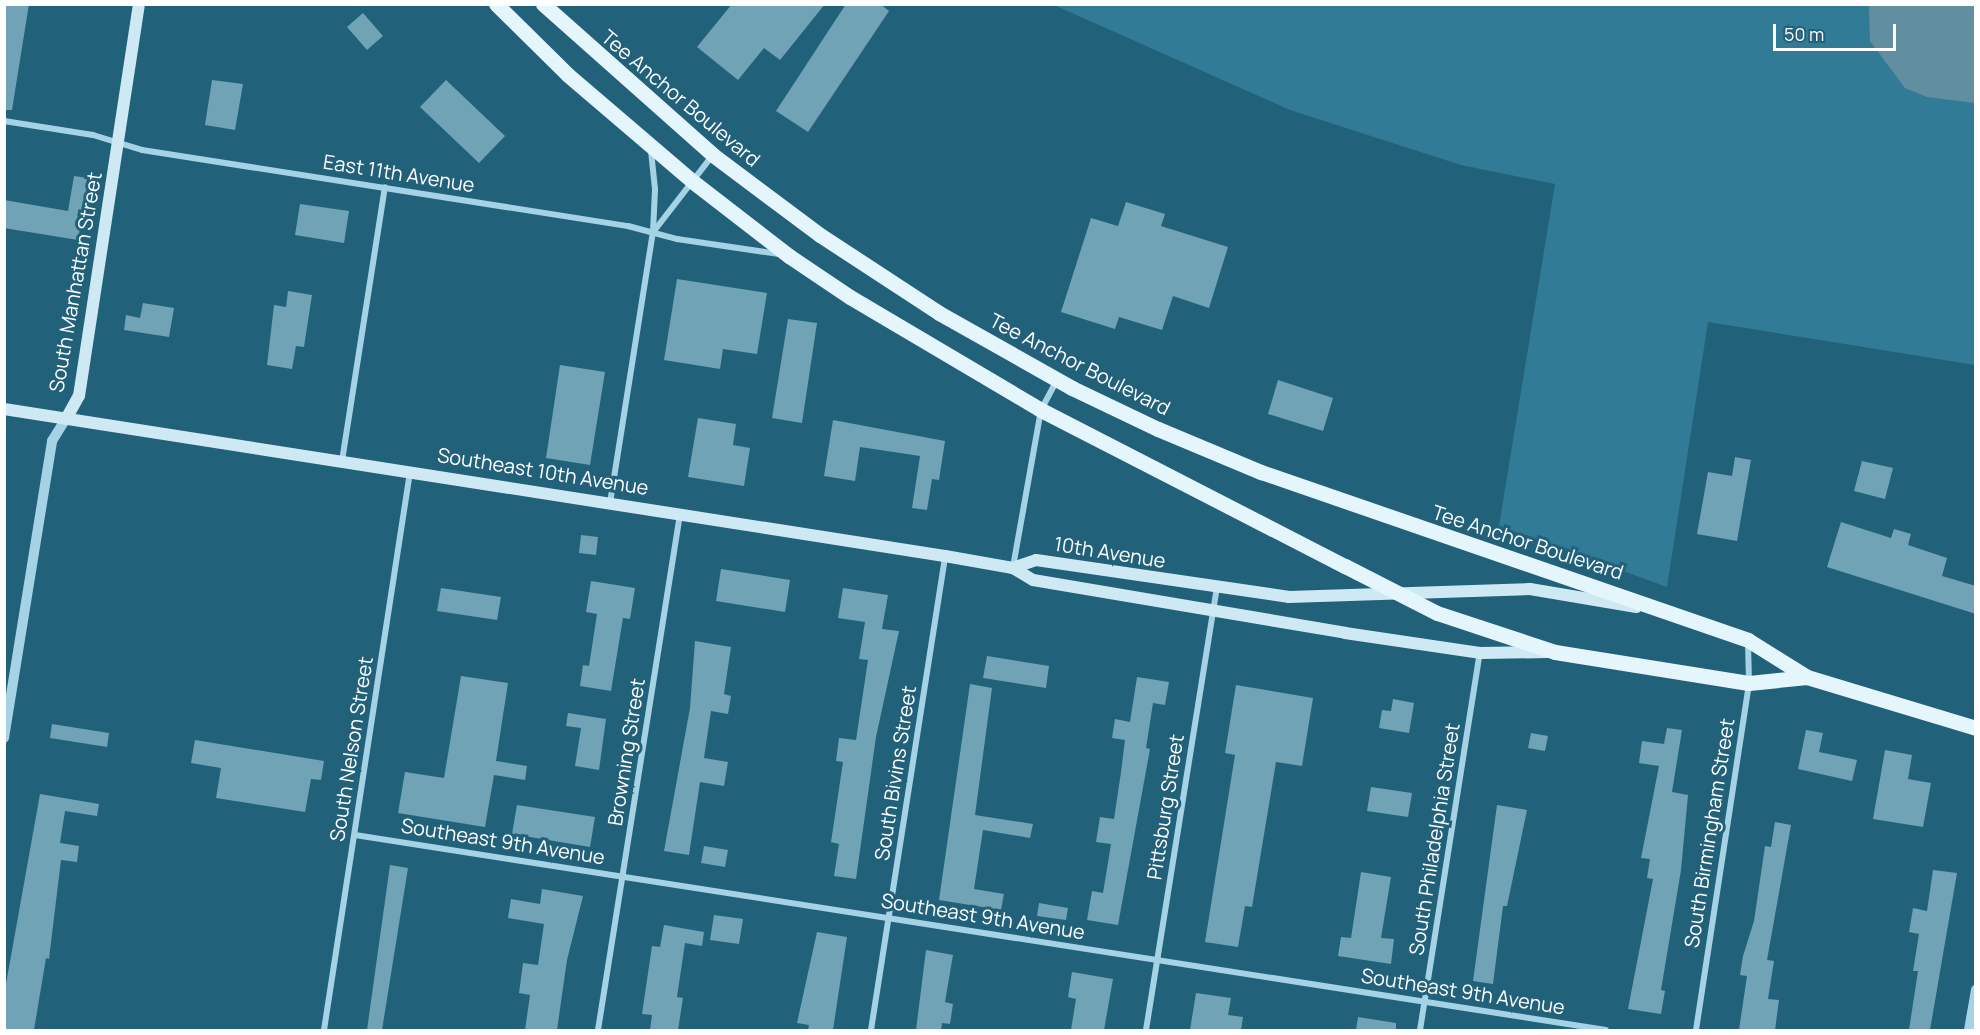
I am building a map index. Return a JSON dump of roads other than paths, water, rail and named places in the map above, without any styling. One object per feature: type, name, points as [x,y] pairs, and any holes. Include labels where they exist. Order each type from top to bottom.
[{"type":"main road","name":"South Manhattan Street","points":[[66,419],[79,396],[140,4]]},
{"type":"main road","points":[[496,4],[568,75],[692,181],[789,256],[955,362],[1041,410],[1401,594],[1469,625],[1555,652],[1749,683],[1807,677]]},
{"type":"main road","name":"Tee Anchor Boulevard","points":[[543,4],[712,155],[871,269],[1057,379],[1158,429],[1288,482],[1678,614]]},
{"type":"main road","points":[[4,409],[66,419]]},
{"type":"main road","name":"Southeast 10th Avenue","points":[[66,419],[1013,568]]},
{"type":"main road","name":"10th Avenue","points":[[1013,568],[1036,560],[1289,597],[1530,589],[1678,614]]},
{"type":"main road","name":"10th Avenue","points":[[1013,568],[1033,580],[1480,653],[1555,652]]},
{"type":"main road","points":[[1678,614],[1748,640],[1807,677],[1976,728]]},
{"type":"street","name":"East 11th Avenue","points":[[4,121],[118,142],[142,150],[385,187],[789,256]]},
{"type":"street","points":[[610,503],[653,232],[655,189],[650,145]]},
{"type":"street","points":[[653,232],[712,155]]},
{"type":"street","points":[[342,461],[385,187]]},
{"type":"street","points":[[1013,568],[1041,410],[1057,379]]},
{"type":"street","name":"South Manhattan Street","points":[[4,738],[52,441],[66,419]]},
{"type":"street","name":"South Nelson Street","points":[[324,1030],[410,472]]},
{"type":"street","name":"Browning Street","points":[[598,1030],[680,514]]},
{"type":"street","name":"South Bivins Street","points":[[871,1030],[945,556]]},
{"type":"street","name":"Pittsburg Street","points":[[1146,1030],[1217,588]]},
{"type":"street","name":"South Birmingham Street","points":[[1696,1030],[1749,683],[1748,640]]},
{"type":"street","name":"South Philadelphia Street","points":[[1420,1030],[1480,653]]},
{"type":"street","name":"Southeast 9th Avenue","points":[[355,835],[1606,1030]]},
{"type":"street","points":[[1970,1030],[1976,990]]}]
